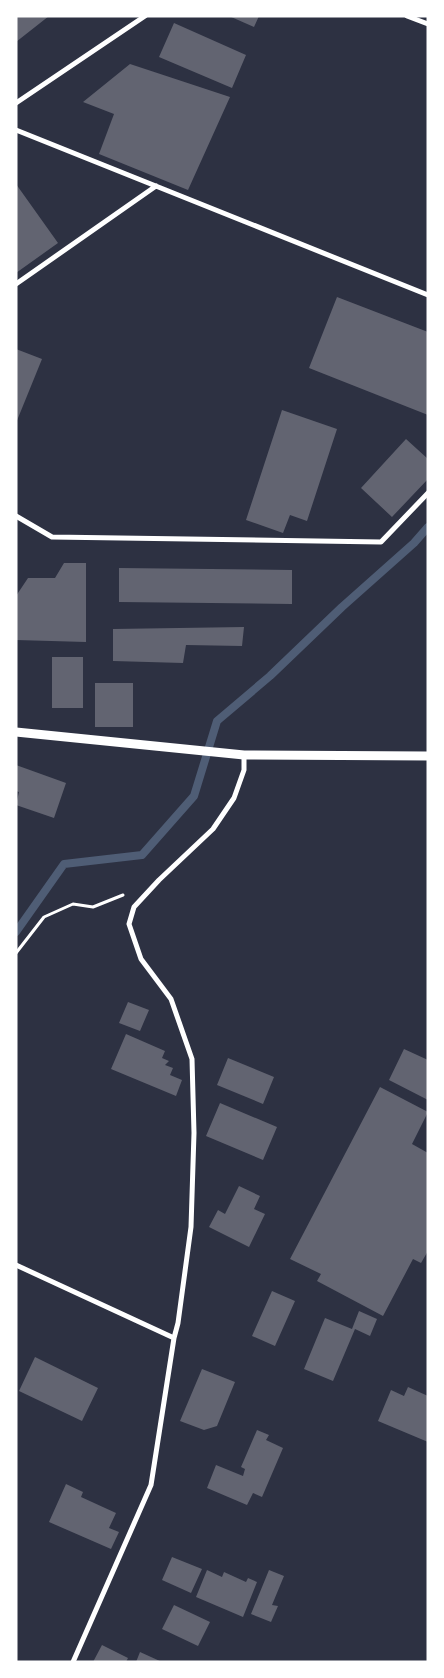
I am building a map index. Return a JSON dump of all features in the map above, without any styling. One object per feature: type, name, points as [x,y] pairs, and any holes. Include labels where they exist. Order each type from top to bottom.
[{"type":"street","points":[[16,103],[145,16]]},
{"type":"street","points":[[407,16],[428,24]]},
{"type":"street","points":[[16,130],[428,295]]},
{"type":"street","points":[[16,284],[156,186]]},
{"type":"street","points":[[16,516],[52,537],[381,542],[428,493]]},
{"type":"street","points":[[16,732],[244,755],[428,756]]},
{"type":"street","points":[[73,1662],[151,1485],[178,1323],[191,1227],[194,1133],[192,1059],[171,999],[141,959],[129,924],[134,907],[159,880],[213,829],[234,798],[244,770],[244,755]]},
{"type":"street","points":[[16,1265],[174,1338]]},
{"type":"path","points":[[16,953],[44,917],[73,904],[93,907],[126,894]]},
{"type":"building","points":[[16,16],[49,16],[16,42]]},
{"type":"building","points":[[229,16],[259,16],[254,27]]},
{"type":"building","points":[[174,23],[246,55],[232,88],[159,57]]},
{"type":"building","points":[[130,64],[230,97],[188,190],[99,154],[114,114],[83,102]]},
{"type":"building","points":[[16,184],[58,243],[16,273]]},
{"type":"building","points":[[337,297],[428,332],[428,415],[309,368]]},
{"type":"building","points":[[16,349],[42,359],[16,423]]},
{"type":"building","points":[[282,410],[337,429],[307,521],[290,515],[283,533],[246,520]]},
{"type":"building","points":[[406,439],[428,459],[428,479],[392,517],[361,488]]},
{"type":"building","points":[[64,563],[86,563],[86,642],[16,640],[16,596],[28,578],[55,578]]},
{"type":"building","points":[[119,568],[292,570],[292,604],[119,602]]},
{"type":"building","points":[[244,627],[242,646],[186,645],[183,663],[113,661],[113,629]]},
{"type":"building","points":[[52,657],[83,657],[83,708],[52,708]]},
{"type":"building","points":[[95,683],[133,683],[133,727],[95,727]]},
{"type":"building","points":[[16,765],[66,783],[54,818],[16,805],[19,792],[16,791]]},
{"type":"building","points":[[128,1002],[149,1010],[140,1031],[119,1023]]},
{"type":"building","points":[[126,1034],[165,1051],[162,1058],[169,1061],[165,1065],[173,1068],[170,1075],[182,1080],[176,1096],[111,1069]]},
{"type":"building","points":[[404,1049],[428,1060],[428,1100],[389,1080]]},
{"type":"building","points":[[228,1058],[274,1077],[263,1104],[217,1085]]},
{"type":"building","points":[[380,1087],[428,1112],[412,1144],[428,1153],[428,1251],[421,1263],[413,1259],[383,1316],[317,1281],[321,1274],[290,1259]]},
{"type":"building","points":[[220,1103],[277,1127],[263,1160],[206,1136]]},
{"type":"building","points":[[239,1186],[260,1196],[254,1209],[265,1214],[249,1247],[209,1227],[218,1210],[225,1214]]},
{"type":"building","points":[[272,1291],[295,1301],[275,1346],[252,1336]]},
{"type":"building","points":[[359,1311],[377,1319],[370,1336],[355,1329],[333,1381],[304,1369],[325,1318],[352,1329]]},
{"type":"building","points":[[35,1357],[98,1388],[82,1421],[19,1391]]},
{"type":"building","points":[[202,1369],[235,1382],[217,1426],[204,1430],[180,1421]]},
{"type":"building","points":[[408,1387],[428,1396],[428,1442],[378,1421],[391,1390],[404,1396]]},
{"type":"building","points":[[257,1430],[269,1435],[266,1440],[283,1448],[262,1497],[253,1493],[247,1505],[207,1488],[216,1465],[243,1476],[245,1469],[241,1467]]},
{"type":"building","points":[[66,1484],[83,1492],[81,1497],[116,1513],[109,1528],[119,1532],[111,1549],[49,1522]]},
{"type":"building","points":[[172,1557],[202,1569],[191,1593],[162,1580]]},
{"type":"building","points":[[207,1570],[222,1577],[224,1572],[246,1582],[248,1578],[257,1582],[243,1617],[196,1597]]},
{"type":"building","points":[[269,1570],[284,1576],[272,1605],[278,1606],[271,1622],[251,1614]]},
{"type":"building","points":[[174,1605],[210,1622],[198,1646],[162,1629]]},
{"type":"building","points":[[102,1645],[128,1658],[126,1662],[93,1662]]},
{"type":"building","points":[[140,1652],[162,1662],[136,1662]]},
{"type":"waterway","points":[[16,932],[64,864],[142,855],[194,796],[217,721],[270,676],[342,607],[414,543],[428,527]]}]
